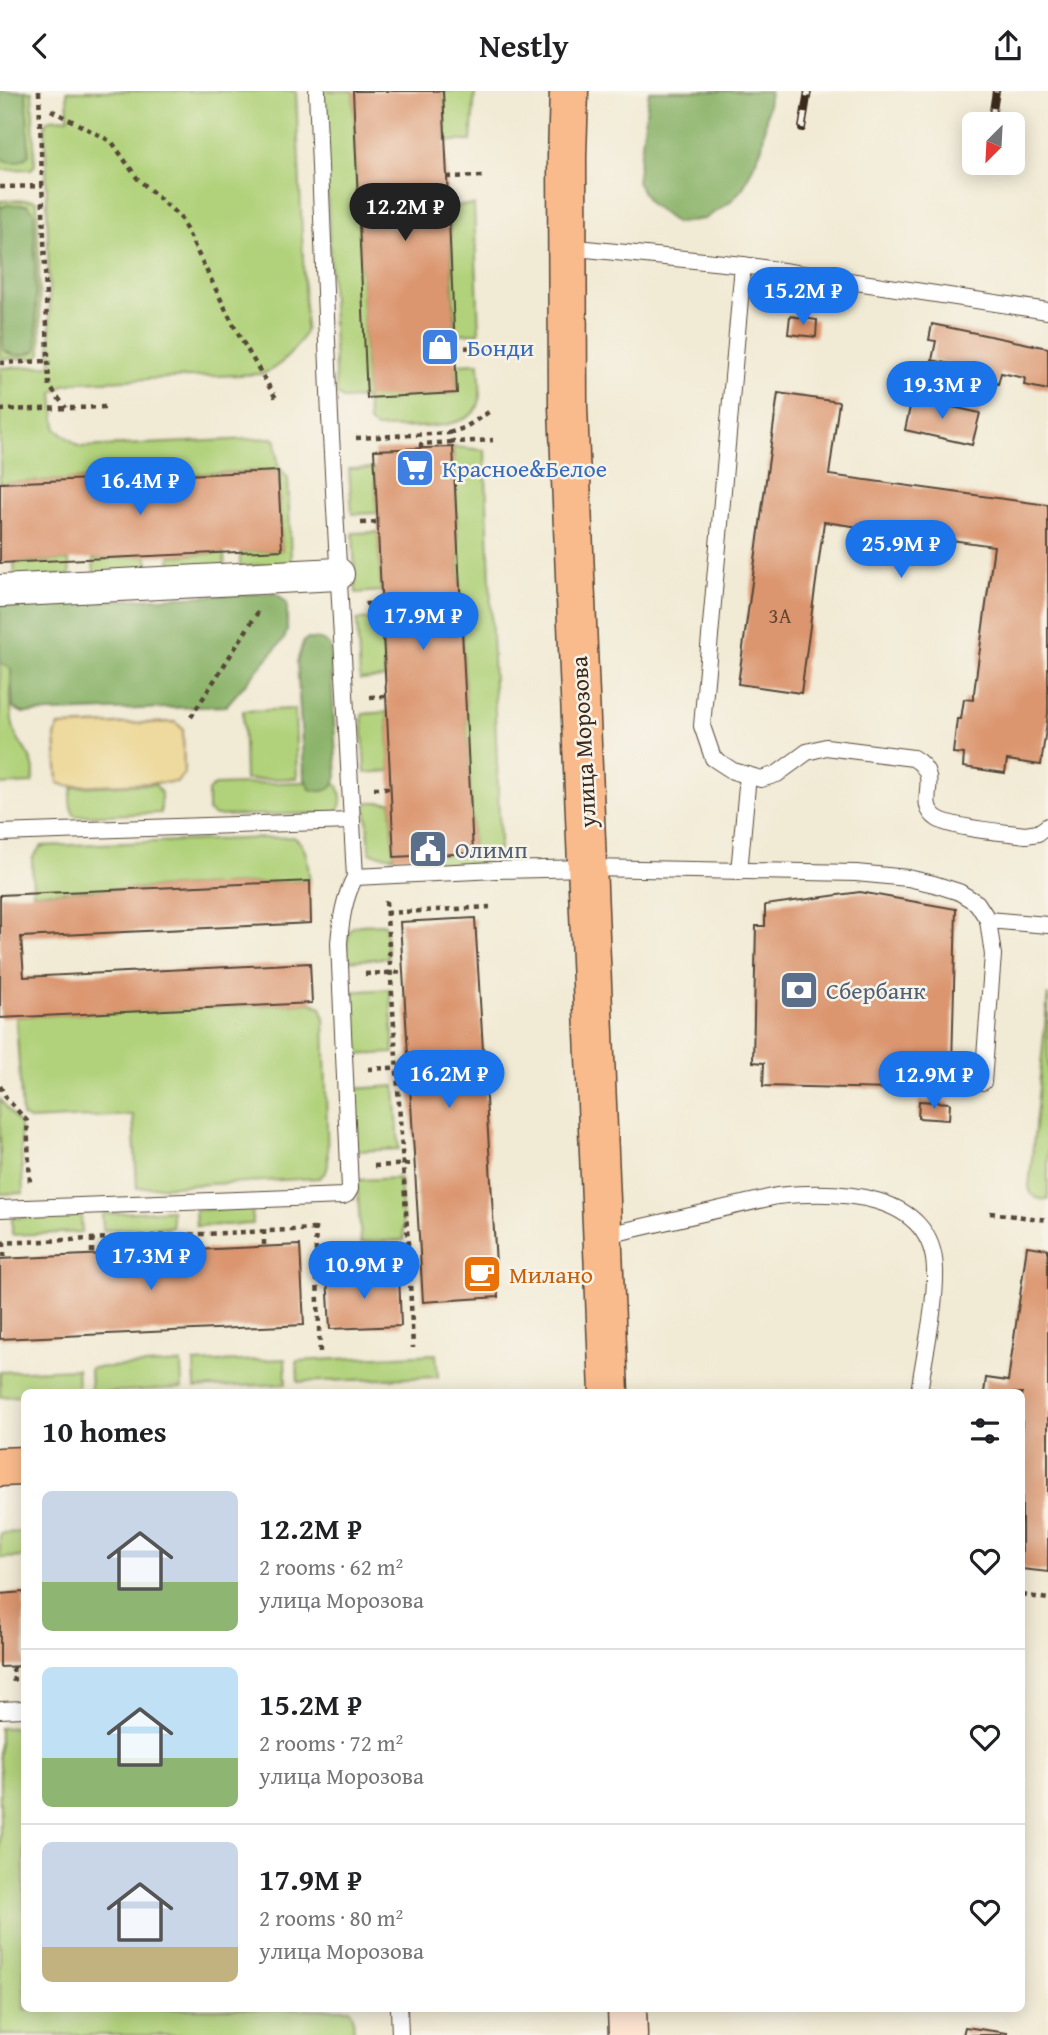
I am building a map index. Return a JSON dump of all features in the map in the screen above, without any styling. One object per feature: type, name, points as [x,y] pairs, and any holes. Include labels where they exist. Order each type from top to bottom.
[{"type":"main road","name":"улица Морозова","points":[[569,91],[568,407],[582,868],[609,1389]]},
{"type":"main road","points":[[0,1467],[21,1466]]},
{"type":"main road","points":[[627,2012],[628,2035]]},
{"type":"street","points":[[0,591],[338,575]]},
{"type":"lane","points":[[0,1209],[313,1197],[347,1194],[350,1185],[341,918],[348,890],[355,877],[331,439],[317,91]]},
{"type":"lane","points":[[567,247],[743,265],[1048,311]]},
{"type":"lane","points":[[743,265],[702,726],[713,758],[733,771],[761,779],[777,774],[807,752],[825,747],[913,758],[925,765],[929,773],[928,807],[935,817],[947,823],[1026,835],[1038,833],[1048,826]]},
{"type":"lane","points":[[739,872],[748,775]]},
{"type":"lane","points":[[0,833],[351,821]]},
{"type":"lane","points":[[355,877],[582,868]]},
{"type":"lane","points":[[355,877],[582,868],[856,873],[908,878],[959,892],[977,904],[988,920],[993,955],[984,1082]]},
{"type":"lane","points":[[988,920],[1048,925]]},
{"type":"lane","points":[[603,1236],[806,1193],[867,1198],[894,1207],[914,1219],[927,1234],[935,1268],[920,1389]]},
{"type":"lane","points":[[0,1710],[21,1709]]},
{"type":"lane","points":[[399,2012],[400,2035]]},
{"type":"path","points":[[40,91],[48,361],[51,391],[66,408]]},
{"type":"path","points":[[51,110],[112,142],[137,178],[180,217],[237,331],[277,400]]},
{"type":"path","points":[[447,177],[484,176]]},
{"type":"path","points":[[0,187],[43,186]]},
{"type":"path","points":[[455,348],[490,347]]},
{"type":"path","points":[[0,363],[48,361]]},
{"type":"path","points":[[0,410],[108,407]]},
{"type":"path","points":[[331,439],[449,433],[464,428],[492,410]]},
{"type":"path","points":[[449,433],[453,442]]},
{"type":"path","points":[[421,448],[421,443],[493,440]]},
{"type":"path","points":[[191,717],[279,578]]},
{"type":"path","points":[[384,876],[413,1348]]},
{"type":"path","points":[[386,913],[490,907]]},
{"type":"path","points":[[341,975],[403,972]]},
{"type":"path","points":[[345,1070],[409,1067]]},
{"type":"path","points":[[0,1086],[7,1099],[27,1121],[31,1208]]},
{"type":"path","points":[[350,1167],[415,1164]]},
{"type":"path","points":[[313,1197],[320,1352]]},
{"type":"path","points":[[990,1213],[1048,1220]]},
{"type":"path","points":[[0,1243],[315,1229]]},
{"type":"path","points":[[316,1262],[409,1259]]},
{"type":"path","points":[[1025,1595],[1048,1599]]},
{"type":"green space","points":[[0,91],[32,91],[35,165],[31,169],[0,170]]},
{"type":"green space","points":[[0,91],[26,91],[29,155],[15,162],[0,158]]},
{"type":"green space","points":[[67,91],[296,91],[306,329],[294,349],[276,367],[262,374],[80,382],[65,385],[53,393],[56,429],[80,447],[273,438],[276,441],[278,466],[288,478],[291,562],[240,567],[240,552],[282,550],[278,470],[0,483],[0,368],[51,364],[45,123],[50,119],[68,118]]},
{"type":"green space","points":[[323,91],[353,91],[367,397],[457,393],[456,364],[479,363],[481,390],[478,406],[461,420],[432,426],[376,428],[369,423],[366,398],[343,399],[336,394]]},
{"type":"green space","points":[[443,91],[475,91],[471,141],[446,141]]},
{"type":"green space","points":[[649,91],[770,91],[762,147],[743,188],[729,203],[704,219],[676,223],[649,203],[637,182]]},
{"type":"green space","points":[[0,201],[37,202],[41,353],[37,358],[0,359]]},
{"type":"green space","points":[[7,205],[27,205],[34,212],[37,350],[19,355],[3,349],[0,208]]},
{"type":"green space","points":[[474,205],[479,333],[455,334],[449,206]]},
{"type":"green space","points":[[453,447],[485,450],[500,842],[498,852],[489,862],[433,866],[432,855],[473,853]]},
{"type":"green space","points":[[375,468],[377,513],[352,514],[349,469]]},
{"type":"green space","points":[[378,532],[381,591],[356,593],[353,533]]},
{"type":"green space","points":[[224,553],[225,568],[171,571],[170,556]]},
{"type":"green space","points":[[147,556],[148,572],[94,574],[93,559]]},
{"type":"green space","points":[[69,560],[70,575],[15,578],[14,563]]},
{"type":"green space","points":[[276,593],[287,603],[287,631],[284,639],[226,706],[23,713],[13,708],[11,669],[0,662],[0,605]]},
{"type":"green space","points":[[382,619],[385,678],[360,680],[357,620]]},
{"type":"green space","points":[[307,639],[323,641],[330,647],[337,777],[330,788],[323,791],[310,789],[304,777],[297,662],[303,642]]},
{"type":"green space","points":[[0,662],[11,669],[13,726],[32,762],[32,783],[0,785]]},
{"type":"green space","points":[[295,709],[297,778],[245,780],[243,711]]},
{"type":"green space","points":[[387,712],[390,771],[365,773],[362,714]]},
{"type":"green space","points":[[334,781],[341,797],[336,813],[215,816],[208,811],[208,791],[215,785]]},
{"type":"green space","points":[[155,784],[161,793],[161,813],[75,816],[72,809],[70,798],[73,787]]},
{"type":"green space","points":[[366,802],[391,802],[394,857],[370,853]]},
{"type":"green space","points":[[294,837],[305,851],[310,881],[33,893],[32,859],[41,846]]},
{"type":"green space","points":[[385,924],[388,958],[346,961],[349,932],[352,928]]},
{"type":"green space","points":[[390,989],[394,1053],[351,1055],[346,992]]},
{"type":"green space","points":[[1048,995],[1048,1200],[1031,1194],[1029,1187]]},
{"type":"green space","points":[[312,1003],[321,1007],[324,1017],[328,1165],[326,1172],[319,1178],[137,1188],[133,1115],[29,1120],[22,1116],[16,1017]]},
{"type":"green space","points":[[395,1086],[399,1149],[356,1151],[352,1089]]},
{"type":"green space","points":[[0,1099],[20,1125],[23,1193],[0,1194]]},
{"type":"green space","points":[[400,1178],[404,1240],[361,1243],[357,1180]]},
{"type":"green space","points":[[252,1207],[253,1224],[196,1226],[195,1210]]},
{"type":"green space","points":[[172,1210],[172,1227],[103,1230],[102,1214]]},
{"type":"green space","points":[[81,1215],[82,1232],[12,1235],[12,1218]]},
{"type":"green space","points":[[436,1354],[438,1377],[298,1382],[297,1361]]},
{"type":"green space","points":[[285,1359],[286,1384],[195,1388],[194,1363]]},
{"type":"green space","points":[[181,1363],[182,1388],[91,1389],[90,1368]]},
{"type":"green space","points":[[77,1369],[78,1389],[21,1389],[21,1396],[0,1397],[0,1372]]},
{"type":"green space","points":[[21,1532],[21,1557],[0,1558],[0,1533]]},
{"type":"green space","points":[[21,1727],[21,2012],[352,2012],[354,2035],[0,2035],[0,1728]]},
{"type":"sand","points":[[175,722],[183,729],[184,774],[177,782],[67,786],[58,783],[55,736],[59,726]]},
{"type":"building","points":[[353,91],[443,91],[457,393],[367,398]]},
{"type":"building","points":[[794,284],[836,289],[833,309],[792,304]]},
{"type":"building","points":[[790,316],[817,320],[816,337],[788,334]]},
{"type":"building","points":[[932,324],[1048,348],[1048,390],[1024,385],[1025,378],[1001,373],[998,384],[975,379],[977,370],[932,360],[936,341],[929,340]]},
{"type":"building","points":[[778,393],[839,402],[829,475],[1048,505],[1048,714],[1041,765],[1007,760],[1005,773],[963,767],[964,754],[953,753],[957,719],[961,719],[964,699],[973,700],[994,546],[824,522],[801,693],[738,684]]},
{"type":"building","points":[[912,398],[980,413],[972,445],[905,430]]},
{"type":"building","points":[[453,447],[473,853],[394,857],[374,450]]},
{"type":"building","points":[[278,471],[282,550],[0,563],[0,483]]},
{"type":"building","points":[[310,881],[311,923],[21,937],[24,977],[310,963],[312,1003],[0,1018],[0,895]]},
{"type":"building","points":[[860,892],[956,909],[952,1065],[939,1064],[938,1090],[763,1086],[764,1063],[753,1062],[756,926],[765,926],[765,905]]},
{"type":"building","points":[[475,918],[498,1297],[423,1302],[400,922]]},
{"type":"building","points":[[919,1101],[950,1103],[949,1120],[918,1118]]},
{"type":"building","points":[[300,1245],[304,1325],[0,1339],[0,1259]]},
{"type":"building","points":[[1027,1246],[1048,1249],[1048,1572],[1025,1569],[1025,1389],[985,1389],[986,1378],[1008,1381]]},
{"type":"building","points":[[399,1273],[401,1326],[330,1329],[327,1276]]},
{"type":"building","points":[[21,1592],[21,1666],[0,1667],[0,1594]]},
{"type":"building","points":[[965,2027],[1008,2033],[1008,2035],[963,2035]]},
{"type":"railway","points":[[802,128],[808,91]]},
{"type":"railway","points":[[993,112],[996,91]]},
{"type":"place","name":"Бонди","points":[[440,347]]},
{"type":"place","name":"Красное&Белое","points":[[415,468]]},
{"type":"place","name":"Олимп","points":[[428,849]]},
{"type":"place","name":"Сбербанк","points":[[799,990]]},
{"type":"place","name":"Милано","points":[[482,1274]]}]
